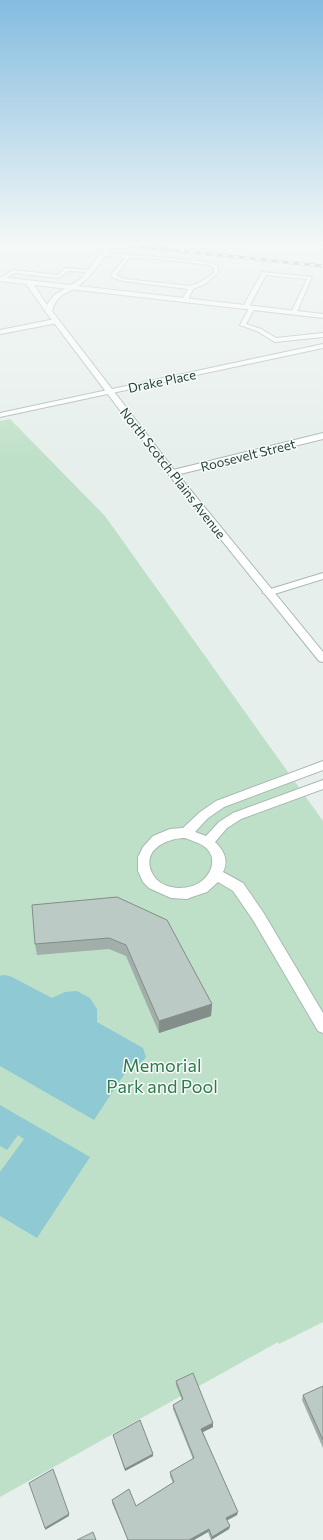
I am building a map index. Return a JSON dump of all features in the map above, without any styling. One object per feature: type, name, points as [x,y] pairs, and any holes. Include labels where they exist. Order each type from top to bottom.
[{"type":"street","name":"North Scotch Plains Avenue","points":[[53,317],[172,473],[323,659]]},
{"type":"street","points":[[0,332],[56,321]]},
{"type":"street","name":"Drake Place","points":[[0,415],[323,346]]},
{"type":"street","name":"Roosevelt Street","points":[[172,473],[323,436]]},
{"type":"street","points":[[268,593],[323,576]]},
{"type":"street","points":[[186,833],[204,815],[220,804],[323,765]]},
{"type":"street","points":[[208,842],[223,825],[238,816],[323,784]]},
{"type":"street","points":[[186,833],[198,836],[208,842],[215,849],[219,857],[220,866],[217,875],[210,883],[200,889],[189,893],[176,893],[164,890],[154,884],[147,876],[143,866],[143,857],[148,848],[155,841],[164,836],[186,833]]},
{"type":"street","points":[[217,875],[238,887],[258,916],[323,1026]]},
{"type":"lane","points":[[246,317],[243,325],[259,330],[275,340],[323,335]]},
{"type":"lane","points":[[314,336],[323,340]]},
{"type":"green space","name":"Memorial Park and Pool","points":[[10,419],[105,516],[323,821],[323,1322],[279,1344],[278,1342],[0,1497],[0,421]]},
{"type":"water","points":[[0,976],[10,976],[52,998],[65,992],[77,991],[90,998],[97,1009],[97,1022],[143,1048],[146,1057],[140,1064],[129,1067],[94,1120],[0,1066]]},
{"type":"water","points":[[0,1105],[90,1157],[37,1238],[0,1216],[0,1172],[24,1139],[18,1135],[7,1150],[0,1146]]},
{"type":"building","points":[[117,897],[167,920],[212,1004],[159,1021],[126,945],[109,938],[35,944],[32,905]]},
{"type":"building","points":[[193,1373],[213,1423],[201,1429],[238,1512],[226,1518],[230,1526],[212,1537],[209,1529],[189,1540],[128,1540],[112,1500],[129,1489],[136,1506],[174,1482],[170,1472],[194,1458],[173,1405],[183,1399],[176,1381]]},
{"type":"building","points":[[323,1386],[323,1440],[303,1395]]},
{"type":"building","points":[[140,1420],[153,1454],[125,1469],[113,1435]]},
{"type":"building","points":[[53,1469],[69,1514],[45,1528],[29,1483]]},
{"type":"building","points":[[93,1532],[96,1540],[77,1540]]}]
